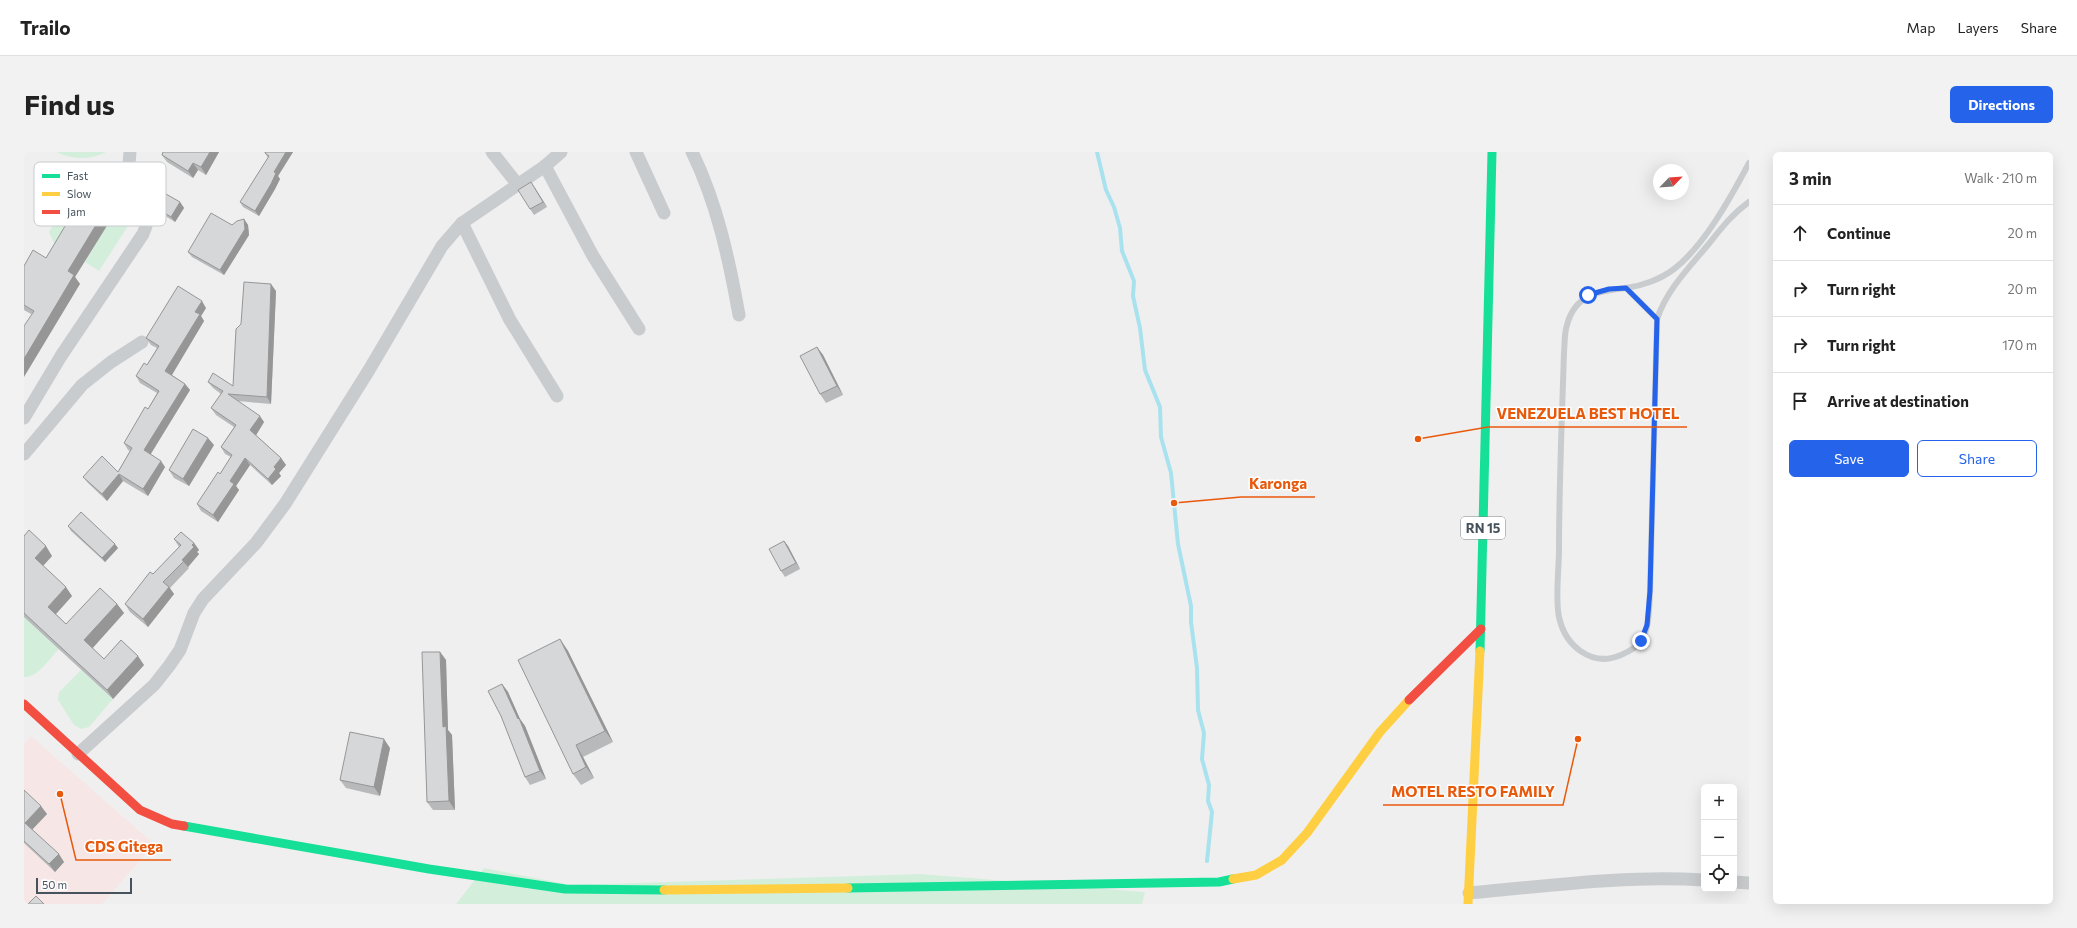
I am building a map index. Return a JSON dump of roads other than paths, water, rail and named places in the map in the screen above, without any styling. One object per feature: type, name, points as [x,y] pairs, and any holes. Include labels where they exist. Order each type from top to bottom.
[{"type":"street","points":[[129,162],[130,152]]},
{"type":"street","points":[[492,152],[518,185]]},
{"type":"street","points":[[636,152],[664,213]]},
{"type":"street","points":[[692,152],[717,215],[731,272],[739,314]]},
{"type":"street","name":"RN 15","points":[[1469,899],[1481,629],[1492,152]]},
{"type":"street","points":[[78,754],[154,685],[169,666],[180,650],[194,613],[203,599],[256,543],[285,504],[369,370],[442,246],[462,223],[544,166],[556,153]]},
{"type":"street","points":[[544,166],[597,262],[639,329]]},
{"type":"street","points":[[462,223],[510,320],[557,396]]},
{"type":"street","points":[[24,418],[61,356],[143,234],[146,226]]},
{"type":"street","points":[[24,454],[82,385],[111,362],[142,342]]},
{"type":"street","points":[[26,709],[140,810],[172,824],[429,869],[565,890],[620,891],[1220,882],[1256,875],[1282,860],[1307,833],[1380,732],[1430,678],[1481,629]]},
{"type":"street","points":[[1469,899],[1624,880],[1672,878],[1701,880]]},
{"type":"street","points":[[1737,882],[1749,883]]},
{"type":"lane","points":[[1749,163],[1726,207],[1684,260],[1660,278],[1626,288],[1609,289],[1588,295],[1577,305],[1567,324],[1564,352],[1559,529],[1559,615],[1563,632],[1570,643],[1583,654],[1596,659],[1613,659],[1629,651],[1641,641],[1647,625],[1650,591],[1657,319],[1662,304],[1673,286],[1734,214],[1749,202]]},
{"type":"lane","points":[[1626,288],[1657,319]]},
{"type":"waterway","points":[[1097,152],[1106,190],[1114,207],[1120,228],[1122,251],[1134,281],[1133,296],[1140,328],[1145,370],[1160,407],[1161,437],[1171,473],[1178,544],[1191,606],[1191,622],[1197,668],[1198,710],[1204,733],[1202,759],[1209,785],[1208,801],[1212,812],[1207,861]]},
{"type":"place","name":"VENEZUELA BEST HOTEL","points":[[1418,439]]},
{"type":"place","name":"Karonga","points":[[1174,503]]},
{"type":"place","name":"MOTEL RESTO FAMILY","points":[[1578,739]]},
{"type":"place","name":"CDS Gitega","points":[[60,794]]}]
